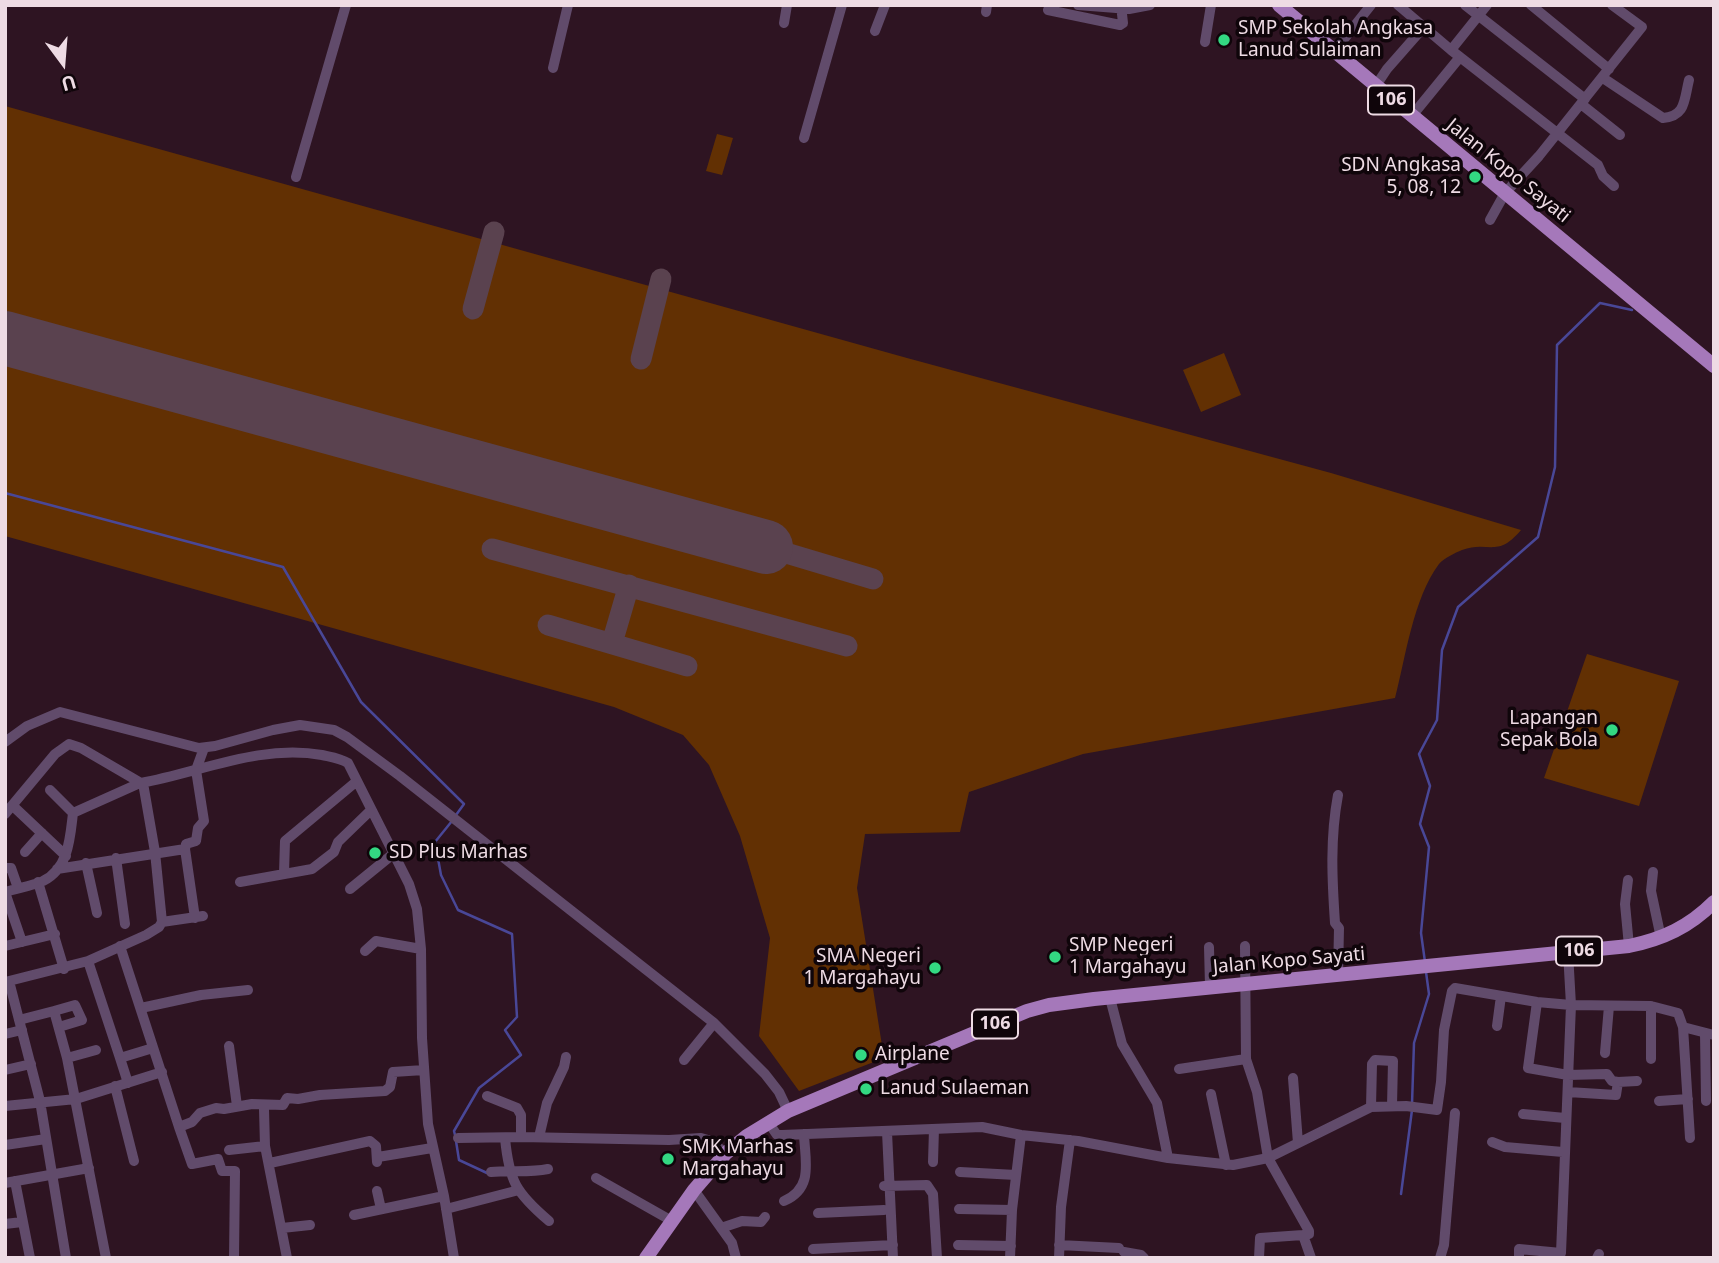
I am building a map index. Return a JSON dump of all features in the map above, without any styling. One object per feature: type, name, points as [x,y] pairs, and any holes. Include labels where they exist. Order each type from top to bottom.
[{"type":"main road","name":"Jalan Kopo Sayati","points":[[1279,5],[1501,196],[1714,366]]},
{"type":"main road","name":"Jalan Kopo Sayati","points":[[646,1258],[694,1190],[726,1153],[768,1122],[788,1111],[1027,1011],[1062,1003],[1210,987],[1629,946],[1661,938],[1693,922],[1714,902]]},
{"type":"street","points":[[296,177],[345,5]]},
{"type":"street","points":[[553,68],[568,5]]},
{"type":"street","points":[[784,23],[787,5]]},
{"type":"street","points":[[804,138],[842,5]]},
{"type":"street","points":[[875,31],[885,5]]},
{"type":"street","points":[[1078,5],[1150,5]]},
{"type":"street","points":[[1205,42],[1211,5]]},
{"type":"street","points":[[1333,53],[1371,5]]},
{"type":"street","points":[[1398,5],[1455,54],[1598,165],[1603,176],[1614,186]]},
{"type":"street","points":[[1465,5],[1620,135]]},
{"type":"street","points":[[1411,117],[1487,5]]},
{"type":"street","points":[[1531,5],[1606,74],[1663,118],[1681,113],[1689,80]]},
{"type":"street","points":[[1490,220],[1501,196],[1558,133],[1642,27],[1612,5]]},
{"type":"street","points":[[1048,10],[1120,25],[1123,23],[1122,7]]},
{"type":"street","points":[[1375,87],[1423,28]]},
{"type":"street","points":[[5,742],[26,726],[60,712],[204,748],[291,726],[311,725],[334,730],[354,741],[453,817],[714,1023],[765,1074],[779,1092],[788,1111]]},
{"type":"street","points":[[66,856],[42,833],[9,810],[55,754],[69,744],[81,748],[141,783],[155,852],[162,922]]},
{"type":"street","points":[[66,1258],[40,1101],[7,982],[88,961],[152,932],[162,922],[199,917],[185,849],[186,844],[197,840],[198,828],[204,821],[196,770],[204,748]]},
{"type":"street","points":[[73,813],[141,783],[267,754],[298,752],[341,759],[350,766],[414,900],[421,949],[424,1070],[432,1148],[444,1196],[454,1258]]},
{"type":"street","points":[[284,873],[285,841],[357,781]]},
{"type":"street","points":[[50,790],[73,813]]},
{"type":"street","points":[[1338,795],[1331,867],[1335,923],[1339,928],[1338,976]]},
{"type":"street","points":[[240,882],[312,869],[334,852],[338,842],[371,810]]},
{"type":"street","points":[[22,942],[5,892],[46,879],[57,869],[66,856],[73,813]]},
{"type":"street","points":[[24,852],[42,833]]},
{"type":"street","points":[[57,869],[185,849]]},
{"type":"street","points":[[350,889],[393,855]]},
{"type":"street","points":[[116,858],[125,924]]},
{"type":"street","points":[[86,863],[97,914]]},
{"type":"street","points":[[7,868],[11,868],[18,888]]},
{"type":"street","points":[[1653,872],[1651,891],[1661,938]]},
{"type":"street","points":[[1628,880],[1625,904],[1629,946]]},
{"type":"street","points":[[38,882],[64,969]]},
{"type":"street","points":[[5,946],[55,934]]},
{"type":"street","points":[[365,951],[376,941],[421,949]]},
{"type":"street","points":[[120,946],[192,1164],[218,1159],[222,1171],[235,1171],[234,1258]]},
{"type":"street","points":[[1245,946],[1247,1059],[1257,1092],[1268,1158],[1309,1231],[1305,1235],[1262,1237],[1259,1240],[1259,1258]]},
{"type":"street","points":[[1209,947],[1210,987]]},
{"type":"street","points":[[1518,1258],[1519,1249],[1551,1255],[1568,1092],[1571,1005],[1568,952]]},
{"type":"street","points":[[88,961],[128,1083]]},
{"type":"street","points":[[768,1122],[777,1135],[982,1127],[1226,1166],[1268,1158],[1371,1107],[1411,1106],[1438,1109],[1444,1030],[1452,991],[1457,988],[1537,1002],[1651,1006],[1678,1013],[1683,1027],[1690,1138]]},
{"type":"street","points":[[141,1008],[201,995],[248,990]]},
{"type":"street","points":[[1497,1026],[1501,996]]},
{"type":"street","points":[[1110,998],[1122,1044],[1157,1103],[1168,1158]]},
{"type":"street","points":[[1537,1002],[1528,1068],[1568,1075],[1607,1074],[1612,1081],[1637,1081]]},
{"type":"street","points":[[5,1034],[20,1025],[75,1004],[82,1020],[59,1027]]},
{"type":"street","points":[[1605,1053],[1609,1006]]},
{"type":"street","points":[[1651,1006],[1651,1059]]},
{"type":"street","points":[[54,1011],[76,1099],[106,1258]]},
{"type":"street","points":[[684,1060],[714,1023]]},
{"type":"street","points":[[1683,1027],[1709,1035],[1706,1101]]},
{"type":"street","points":[[229,1046],[237,1106]]},
{"type":"street","points":[[120,1058],[153,1048]]},
{"type":"street","points":[[67,1058],[96,1050]]},
{"type":"street","points":[[539,1137],[547,1102],[564,1068],[566,1057]]},
{"type":"street","points":[[1179,1069],[1247,1059]]},
{"type":"street","points":[[1371,1107],[1372,1064],[1375,1060],[1393,1061],[1392,1106]]},
{"type":"street","points":[[5,1070],[31,1065]]},
{"type":"street","points":[[179,1127],[192,1122],[206,1110],[283,1105],[287,1098],[379,1093],[388,1088],[392,1074],[396,1071],[424,1070]]},
{"type":"street","points":[[5,1106],[76,1099],[162,1072]]},
{"type":"street","points":[[1293,1078],[1298,1143]]},
{"type":"street","points":[[1568,1092],[1616,1095],[1618,1082]]},
{"type":"street","points":[[115,1086],[134,1161]]},
{"type":"street","points":[[1211,1094],[1226,1166]]},
{"type":"street","points":[[487,1096],[519,1110],[521,1137]]},
{"type":"street","points":[[1659,1101],[1688,1099]]},
{"type":"street","points":[[264,1109],[265,1146],[287,1258]]},
{"type":"street","points":[[1440,1258],[1444,1245],[1455,1113]]},
{"type":"street","points":[[1523,1114],[1565,1118]]},
{"type":"street","points":[[933,1163],[934,1129]]},
{"type":"street","points":[[885,1132],[890,1245],[887,1258]]},
{"type":"street","points":[[784,1201],[798,1193],[804,1181],[804,1134]]},
{"type":"street","points":[[958,1245],[972,1252],[1010,1252],[1021,1135]]},
{"type":"street","points":[[458,1138],[701,1138],[726,1153]]},
{"type":"street","points":[[505,1138],[508,1170],[526,1201],[549,1221]]},
{"type":"street","points":[[5,1145],[46,1139]]},
{"type":"street","points":[[270,1163],[370,1140],[376,1144],[377,1159],[432,1148]]},
{"type":"street","points":[[1059,1258],[1070,1140]]},
{"type":"street","points":[[1492,1142],[1505,1147],[1563,1152]]},
{"type":"street","points":[[229,1150],[265,1146]]},
{"type":"street","points":[[30,1258],[10,1182],[89,1168]]},
{"type":"street","points":[[491,1172],[533,1172],[548,1169]]},
{"type":"street","points":[[960,1172],[1016,1175]]},
{"type":"street","points":[[596,1178],[672,1221]]},
{"type":"street","points":[[887,1186],[927,1185],[932,1189],[937,1258]]},
{"type":"street","points":[[887,1186],[884,1210],[894,1258]]},
{"type":"street","points":[[446,1209],[519,1190]]},
{"type":"street","points":[[694,1190],[732,1243],[736,1258]]},
{"type":"street","points":[[377,1191],[381,1209]]},
{"type":"street","points":[[354,1215],[444,1196]]},
{"type":"street","points":[[959,1209],[1012,1210]]},
{"type":"street","points":[[818,1213],[884,1210]]},
{"type":"street","points":[[721,1228],[743,1221],[761,1222],[765,1217]]},
{"type":"street","points":[[5,1224],[22,1222]]},
{"type":"street","points":[[282,1228],[310,1225]]},
{"type":"street","points":[[1305,1235],[1311,1258]]},
{"type":"street","points":[[813,1249],[890,1245]]},
{"type":"street","points":[[1059,1245],[1121,1250],[1142,1257]]},
{"type":"shaded area","points":[[5,106],[907,358],[1331,473],[1521,530],[1505,544],[1471,547],[1439,564],[1430,578],[1417,611],[1395,698],[1083,754],[969,792],[960,832],[865,834],[857,888],[884,1058],[799,1091],[759,1036],[770,938],[740,836],[709,765],[683,735],[614,707],[5,536]]},
{"type":"shaded area","points":[[717,134],[733,138],[722,175],[706,171]]},
{"type":"shaded area","points":[[1224,353],[1241,395],[1201,412],[1183,370]]},
{"type":"shaded area","name":"Lapangan Sepak Bola","points":[[1587,654],[1679,681],[1639,806],[1544,778]]},
{"type":"waterway","points":[[1425,962],[1421,933],[1429,847],[1420,824],[1430,786],[1419,754],[1437,720],[1442,650],[1458,607],[1538,537],[1555,467],[1557,345],[1600,303],[1632,310]]},
{"type":"waterway","points":[[5,493],[283,567],[361,702],[464,804],[456,815]]},
{"type":"waterway","points":[[452,821],[435,842],[441,875],[458,910],[512,934],[517,1017],[505,1030],[521,1055],[479,1088],[454,1131],[455,1135]]},
{"type":"waterway","points":[[1412,1104],[1414,1043],[1429,994],[1426,972]]},
{"type":"waterway","points":[[1401,1194],[1412,1110]]},
{"type":"waterway","points":[[456,1141],[459,1160],[487,1173]]},
{"type":"taxiway","points":[[473,309],[494,232]]},
{"type":"taxiway","points":[[641,359],[661,279]]},
{"type":"taxiway","points":[[766,547],[873,579]]},
{"type":"taxiway","points":[[492,549],[847,646]]},
{"type":"taxiway","points":[[612,643],[629,585]]},
{"type":"taxiway","points":[[548,625],[687,666]]},
{"type":"runway","points":[[5,338],[766,547]]},
{"type":"place","name":"SMP Sekolah Angkasa Lanud Sulaiman","points":[[1224,40]]},
{"type":"place","name":"SDN Angkasa 5, 08, 12","points":[[1475,177]]},
{"type":"place","name":"Lapangan Sepak Bola","points":[[1612,730]]},
{"type":"place","name":"SD Plus Marhas","points":[[375,853]]},
{"type":"place","name":"SMP Negeri 1 Margahayu","points":[[1055,957]]},
{"type":"place","name":"SMA Negeri 1 Margahayu","points":[[935,968]]},
{"type":"place","name":"Airplane","points":[[861,1055]]},
{"type":"place","name":"Lanud Sulaeman","points":[[866,1089]]},
{"type":"place","name":"SMK Marhas Margahayu","points":[[668,1159]]}]
